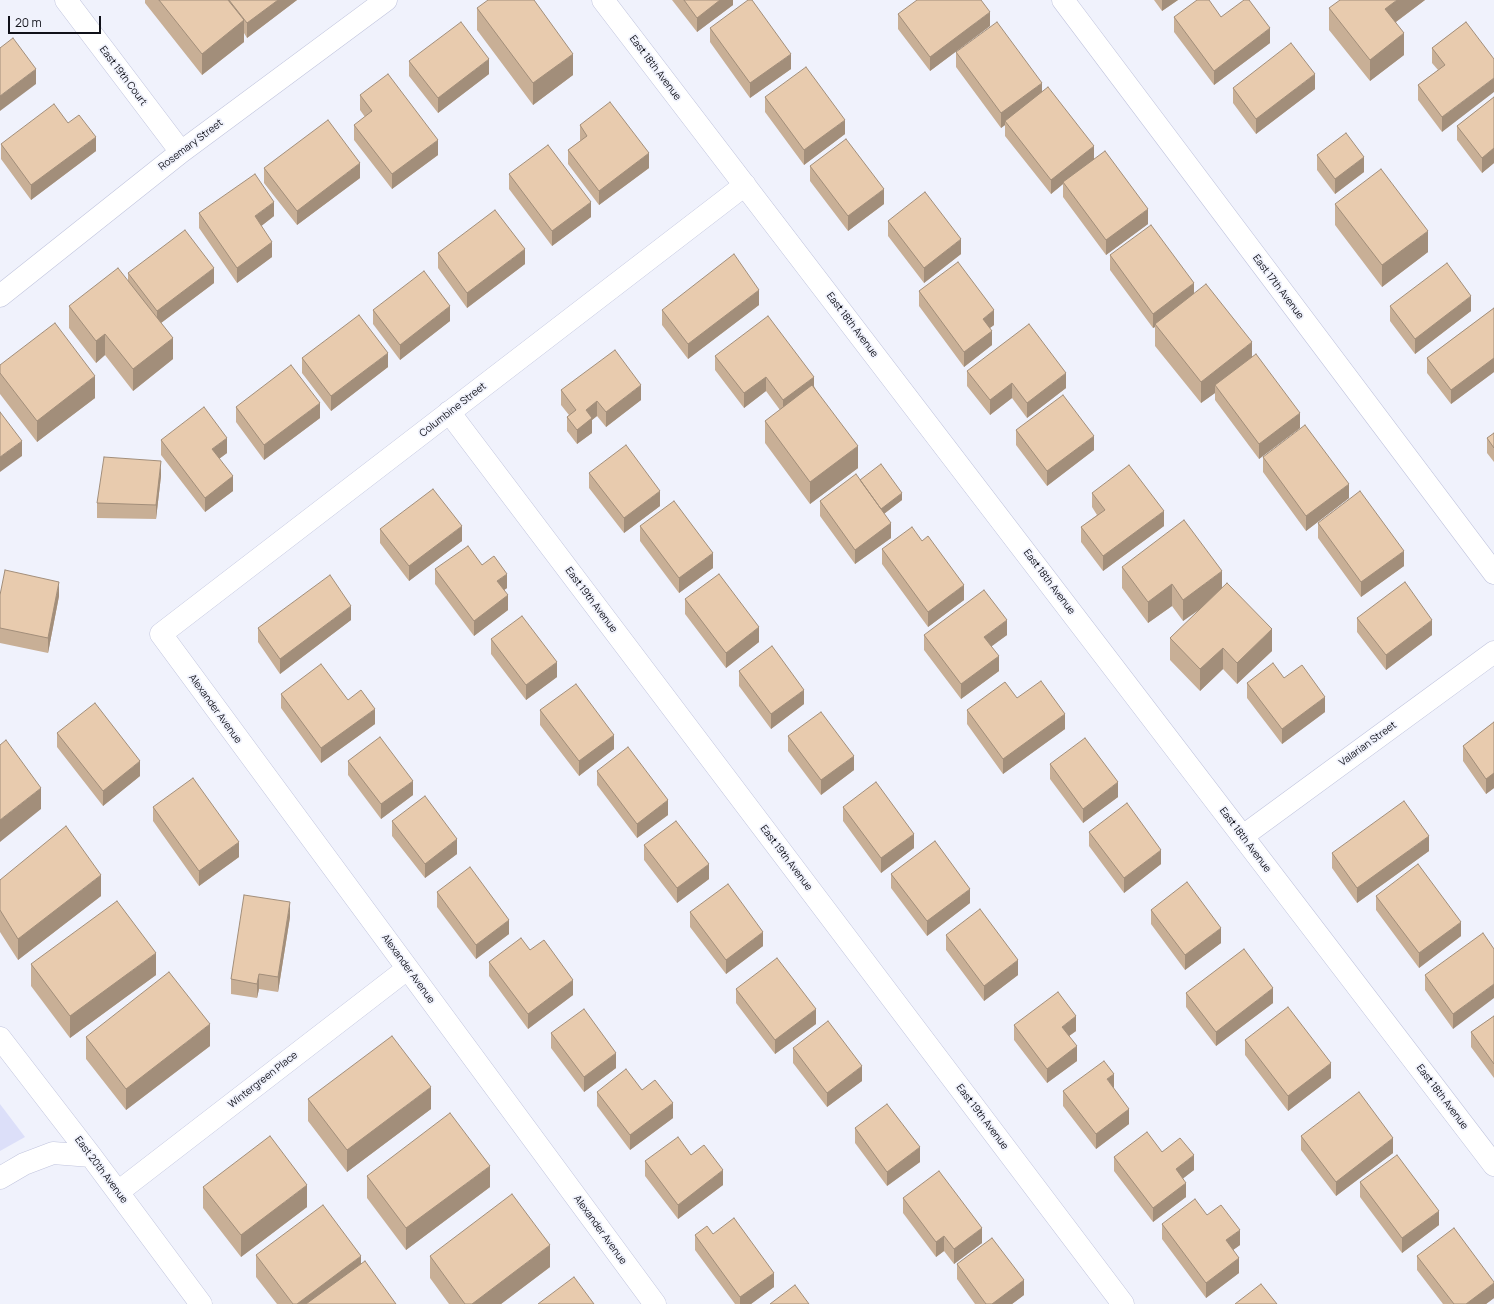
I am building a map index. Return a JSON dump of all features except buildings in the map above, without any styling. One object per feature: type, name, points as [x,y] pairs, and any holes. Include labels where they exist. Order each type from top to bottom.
[{"type":"street","name":"East 19th Court","points":[[66,0],[181,152]]},
{"type":"street","name":"Rosemary Street","points":[[0,296],[181,152],[386,0]]},
{"type":"street","name":"East 18th Avenue","points":[[603,0],[1494,1165]]},
{"type":"street","name":"East 17th Avenue","points":[[1063,0],[1494,573]]},
{"type":"street","name":"Columbine Street","points":[[161,634],[745,185]]},
{"type":"street","name":"East 19th Avenue","points":[[449,412],[1123,1304]]},
{"type":"street","name":"Alexander Avenue","points":[[161,634],[655,1304]]},
{"type":"street","name":"Valarian Street","points":[[1243,836],[1494,652]]},
{"type":"street","name":"Wintergreen Place","points":[[118,1192],[408,969]]},
{"type":"street","name":"East 20th Avenue","points":[[0,1038],[91,1156],[201,1304]]},
{"type":"street","points":[[0,1178],[24,1164],[53,1153],[91,1156]]},
{"type":"shaded area","points":[[0,1104],[25,1137],[0,1151]]}]
